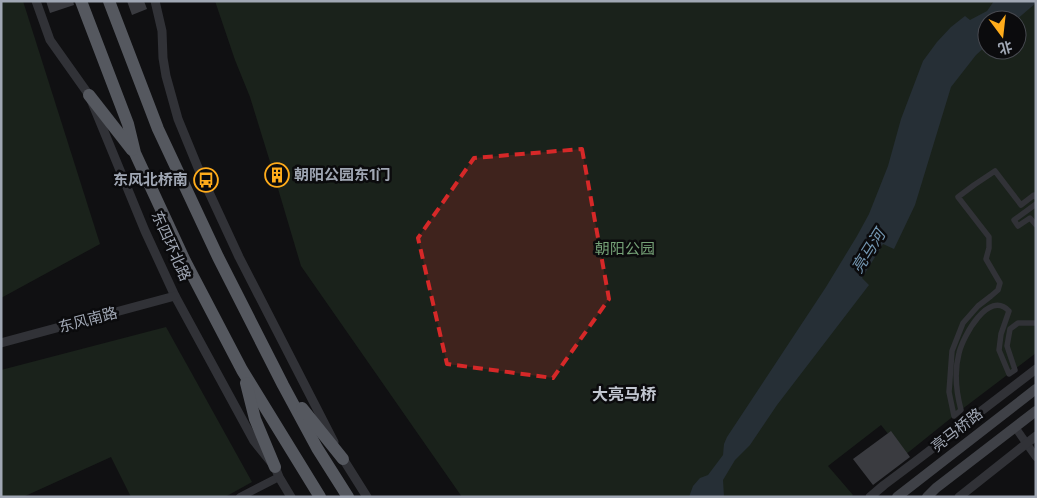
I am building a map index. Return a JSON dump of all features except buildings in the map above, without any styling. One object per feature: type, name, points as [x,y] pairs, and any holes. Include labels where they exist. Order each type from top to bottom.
[{"type":"highway","name":"东四环北路","points":[[82,1],[128,124],[135,153],[185,261],[242,370],[320,497]]},
{"type":"highway","points":[[109,1],[158,129],[218,257],[317,448],[348,497]]},
{"type":"highway","points":[[89,94],[135,153]]},
{"type":"highway","points":[[242,370],[255,419],[277,472]]},
{"type":"highway","points":[[283,384],[343,459]]},
{"type":"main road","name":"亮马桥路","points":[[898,497],[926,473],[1036,389]]},
{"type":"main road","points":[[927,497],[1036,411]]},
{"type":"street","name":"东四环北路","points":[[36,1],[50,40],[89,94],[145,231],[176,296],[254,441],[277,472],[291,497]]},
{"type":"street","points":[[155,1],[162,31],[166,76],[178,119],[201,175],[239,257],[343,459],[367,497]]},
{"type":"street","points":[[1036,197],[1034,195],[1021,204],[994,171],[958,197],[989,237],[986,259],[1000,283],[998,290],[978,306],[963,323],[952,351],[949,392],[954,416],[961,410],[956,390],[956,368],[959,351],[978,316],[988,307],[997,305],[1004,306],[1009,311],[1001,334],[1000,350],[1009,374],[1015,370],[1007,346],[1010,329],[1018,323],[1036,324]]},
{"type":"street","points":[[1036,204],[1014,220],[1018,226],[1030,218],[1036,225]]},
{"type":"street","name":"东风南路","points":[[1,343],[176,296]]},
{"type":"street","points":[[870,497],[1036,369]]},
{"type":"street","points":[[1015,427],[1036,457]]},
{"type":"street","points":[[959,497],[1036,436]]},
{"type":"street","points":[[240,497],[277,472]]},
{"type":"highlighted area","points":[[582,149],[609,299],[553,378],[447,364],[418,238],[474,158]]},
{"type":"green space","points":[[1,1],[23,1],[100,244],[1,298]]},
{"type":"green space","name":"朝阳公园","points":[[215,1],[1036,1],[1036,353],[905,455],[881,425],[828,466],[853,495],[851,497],[462,497],[301,266],[250,97]]},
{"type":"green space","points":[[166,327],[252,482],[225,497],[131,497],[111,457],[23,497],[1,497],[1,370]]},
{"type":"water","points":[[994,1],[1036,1],[1027,11],[988,10]]},
{"type":"water","name":"亮马河","points":[[965,16],[970,20],[977,16],[977,54],[951,87],[915,205],[894,249],[883,244],[862,278],[869,285],[777,405],[750,445],[735,460],[723,480],[724,497],[689,497],[693,486],[700,478],[708,475],[723,455],[727,437],[826,287],[869,214],[888,166],[901,119],[923,61],[951,27]]},
{"type":"place","name":"朝阳公园东1门","points":[[277,175]]},
{"type":"place","name":"东风北桥南","points":[[206,180]]},
{"type":"district","name":"大亮马桥","points":[[624,394]]}]
